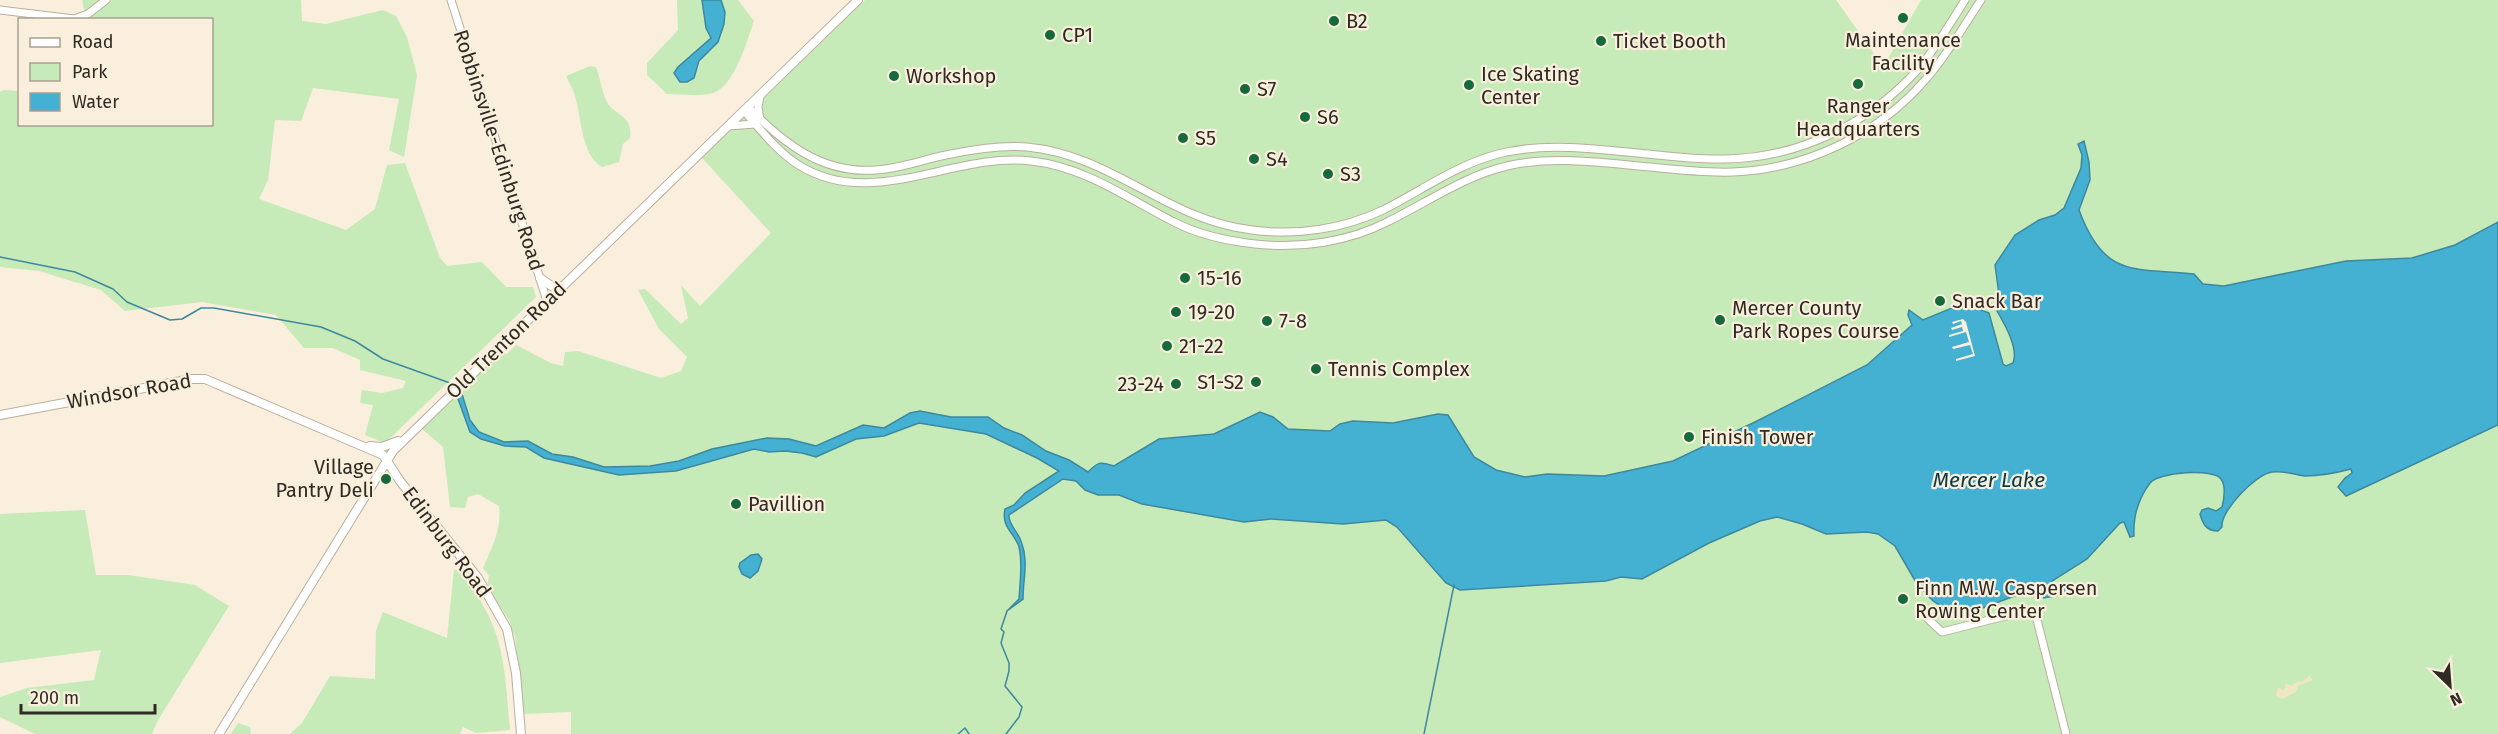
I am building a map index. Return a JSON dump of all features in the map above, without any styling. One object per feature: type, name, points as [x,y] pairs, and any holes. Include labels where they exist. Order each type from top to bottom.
[{"type":"main road","name":"Old Trenton Road","points":[[219,734],[387,458],[406,436],[858,0]]},
{"type":"main road","points":[[540,278],[553,287],[562,286]]},
{"type":"main road","name":"Windsor Road","points":[[0,415],[188,380],[205,379],[362,445],[387,458]]},
{"type":"main road","points":[[362,445],[382,447],[406,436]]},
{"type":"main road","name":"Edinburg Road","points":[[387,458],[400,481],[478,578],[507,629],[516,673],[521,734]]},
{"type":"street","points":[[77,18],[88,14],[106,0]]},
{"type":"street","name":"Robbinsville-Edinburg Road","points":[[451,0],[547,301]]},
{"type":"street","points":[[728,126],[758,122],[797,150],[820,162],[864,171],[900,166],[984,148],[1014,146],[1044,149],[1074,156],[1102,167],[1197,217],[1238,228],[1271,232],[1309,231],[1349,222],[1382,210],[1468,165],[1498,154],[1546,147],[1727,159],[1781,152],[1820,140],[1868,113],[1899,88],[1928,56],[1965,0]]},
{"type":"street","points":[[746,109],[788,157],[818,175],[841,182],[862,184],[903,178],[988,160],[1042,162],[1096,179],[1177,223],[1197,231],[1240,242],[1275,245],[1318,243],[1359,233],[1388,222],[1459,183],[1501,167],[1546,160],[1732,172],[1779,166],[1829,150],[1872,127],[1916,90],[1938,64],[1981,0]]},
{"type":"street","points":[[0,10],[66,18]]},
{"type":"street","points":[[758,122],[761,94]]},
{"type":"street","points":[[1600,150],[1600,163]]},
{"type":"street","points":[[900,166],[903,178]]},
{"type":"street","points":[[1414,193],[1421,204]]},
{"type":"street","points":[[1928,619],[1941,632],[2029,610],[2035,612],[2066,734]]},
{"type":"green space","points":[[82,0],[301,0],[302,21],[326,24],[383,10],[396,16],[407,37],[417,75],[404,157],[389,150],[399,99],[313,88],[301,121],[275,120],[268,180],[259,199],[346,230],[375,209],[387,165],[405,163],[440,258],[447,266],[482,262],[506,287],[533,287],[536,297],[385,443],[365,435],[373,405],[360,403],[362,390],[382,393],[403,388],[406,381],[360,370],[360,360],[333,348],[304,348],[276,315],[202,302],[125,311],[101,290],[39,271],[0,267],[0,92],[18,91],[18,126],[213,126],[213,18],[86,18]]},
{"type":"green space","points":[[677,0],[702,0],[706,28],[711,35],[704,46],[674,73],[698,70],[703,59],[716,45],[724,26],[721,0],[738,0],[754,21],[738,64],[726,84],[718,91],[704,95],[667,94],[647,75],[647,63],[678,30]]},
{"type":"green space","points":[[865,0],[1836,0],[1880,62],[1886,62],[1921,0],[2498,0],[2498,734],[571,734],[571,712],[524,714],[515,637],[509,620],[487,587],[489,576],[483,568],[498,531],[499,506],[478,494],[468,497],[465,508],[450,507],[443,447],[421,428],[501,353],[507,354],[516,345],[551,363],[563,366],[565,352],[578,351],[661,378],[681,371],[687,357],[659,329],[638,290],[645,289],[681,324],[688,318],[681,285],[700,306],[771,233],[702,158]]},
{"type":"green space","points":[[590,66],[596,67],[608,104],[627,121],[630,131],[630,138],[623,144],[619,162],[602,167],[589,153],[577,102],[566,76]]},
{"type":"green space","points":[[85,510],[96,575],[128,575],[195,585],[229,606],[158,720],[152,734],[35,734],[0,717],[0,697],[27,688],[94,680],[101,650],[0,663],[0,514]]},
{"type":"green space","points":[[454,570],[459,570],[474,591],[494,628],[503,664],[510,730],[476,733],[463,727],[460,734],[290,734],[302,723],[330,676],[375,679],[376,631],[383,612],[447,638]]},
{"type":"green space","points":[[238,723],[250,727],[251,734],[231,734]]},
{"type":"sand","points":[[2309,676],[2313,680],[2298,686],[2296,692],[2282,699],[2276,695],[2278,687],[2284,691],[2286,683],[2292,686]]},
{"type":"water","points":[[702,0],[721,0],[725,12],[724,24],[718,42],[699,61],[694,78],[687,82],[680,82],[674,73],[678,67],[711,38],[706,28]]},
{"type":"water","name":"Mercer Lake","points":[[2084,141],[2090,180],[2079,210],[2099,248],[2110,259],[2123,265],[2137,269],[2194,274],[2203,284],[2224,286],[2346,261],[2412,258],[2455,245],[2498,222],[2498,425],[2346,496],[2338,487],[2352,473],[2351,469],[2311,476],[2280,472],[2265,474],[2240,494],[2227,512],[2222,527],[2218,531],[2206,527],[2200,514],[2202,510],[2208,508],[2216,511],[2222,507],[2224,489],[2221,479],[2208,473],[2163,476],[2150,483],[2142,495],[2135,515],[2134,536],[2130,537],[2124,522],[2120,523],[2087,559],[2052,581],[2055,589],[2059,591],[2073,585],[2077,586],[2075,592],[2044,598],[2040,590],[2033,589],[1972,612],[1952,613],[1933,601],[1917,584],[1895,546],[1878,534],[1867,532],[1826,534],[1777,517],[1760,521],[1709,543],[1642,579],[1621,577],[1606,581],[1460,590],[1446,583],[1397,527],[1386,520],[1343,524],[1271,519],[1244,522],[1142,504],[1119,495],[1098,495],[1085,490],[1076,481],[1063,479],[1009,515],[1010,522],[1021,541],[1025,563],[1023,599],[1007,611],[1019,599],[1021,566],[1019,547],[1005,521],[1005,509],[1014,505],[1025,493],[1059,471],[986,434],[919,423],[884,436],[856,439],[816,457],[802,453],[754,449],[676,471],[619,475],[544,458],[526,447],[505,446],[481,439],[470,432],[458,399],[462,394],[470,420],[479,432],[504,442],[528,441],[552,454],[573,457],[604,467],[650,466],[679,461],[712,449],[767,438],[789,439],[816,446],[863,425],[884,428],[910,413],[920,411],[951,417],[988,417],[1004,428],[1022,435],[1046,451],[1069,460],[1088,472],[1100,463],[1114,466],[1159,439],[1214,434],[1260,412],[1273,417],[1288,429],[1330,431],[1340,424],[1353,421],[1393,423],[1438,414],[1448,415],[1474,457],[1496,470],[1525,477],[1547,474],[1604,476],[1673,461],[1867,365],[1912,325],[1908,315],[1909,310],[1923,320],[1964,303],[1989,313],[2003,364],[2006,366],[2013,363],[2012,343],[1997,311],[2000,302],[1995,265],[2015,235],[2064,208],[2081,168],[2082,155],[2078,144]]},
{"type":"water","points":[[758,554],[762,559],[758,571],[750,578],[742,574],[740,563],[751,555]]},
{"type":"pier","points":[[1963,319],[1966,322],[1975,356],[1956,361],[1956,359],[1973,354],[1970,345],[1953,349],[1952,347],[1969,342],[1966,332],[1949,337],[1949,335],[1963,331],[1962,327],[1952,330],[1951,328],[1962,324],[1961,321],[1953,324],[1952,322]]},
{"type":"waterway","points":[[0,257],[75,272],[113,289],[127,302],[170,320],[182,319],[201,308],[214,308],[321,327],[355,341],[383,359],[450,383],[454,388]]},
{"type":"waterway","points":[[1424,734],[1454,585]]},
{"type":"waterway","points":[[1006,734],[1019,717],[1022,707],[1005,686],[1009,663],[1001,643],[1004,632],[1001,629],[1007,611]]},
{"type":"waterway","points":[[958,734],[965,728],[969,734]]},
{"type":"place","name":"Maintenance Facility","points":[[1903,18]]},
{"type":"place","name":"B2","points":[[1334,21]]},
{"type":"place","name":"CP1","points":[[1050,35]]},
{"type":"place","name":"Ticket Booth","points":[[1601,41]]},
{"type":"place","name":"Workshop","points":[[894,76]]},
{"type":"place","name":"Ranger Headquarters","points":[[1858,84]]},
{"type":"place","name":"Ice Skating Center","points":[[1469,85]]},
{"type":"place","name":"S7","points":[[1245,89]]},
{"type":"place","name":"S6","points":[[1305,117]]},
{"type":"place","name":"S5","points":[[1183,138]]},
{"type":"place","name":"S4","points":[[1254,159]]},
{"type":"place","name":"S3","points":[[1328,174]]},
{"type":"place","name":"15-16","points":[[1185,278]]},
{"type":"place","name":"Snack Bar","points":[[1940,301]]},
{"type":"place","name":"19-20","points":[[1176,312]]},
{"type":"place","name":"Mercer County Park Ropes Course","points":[[1720,320]]},
{"type":"place","name":"7-8","points":[[1267,321]]},
{"type":"place","name":"21-22","points":[[1167,346]]},
{"type":"place","name":"Tennis Complex","points":[[1316,369]]},
{"type":"place","name":"S1-S2","points":[[1256,382]]},
{"type":"place","name":"23-24","points":[[1176,384]]},
{"type":"place","name":"Finish Tower","points":[[1689,437]]},
{"type":"place","name":"Village Pantry Deli","points":[[386,479]]},
{"type":"place","name":"Pavillion","points":[[736,504]]},
{"type":"place","name":"Finn M.W. Caspersen Rowing Center","points":[[1903,599]]}]
